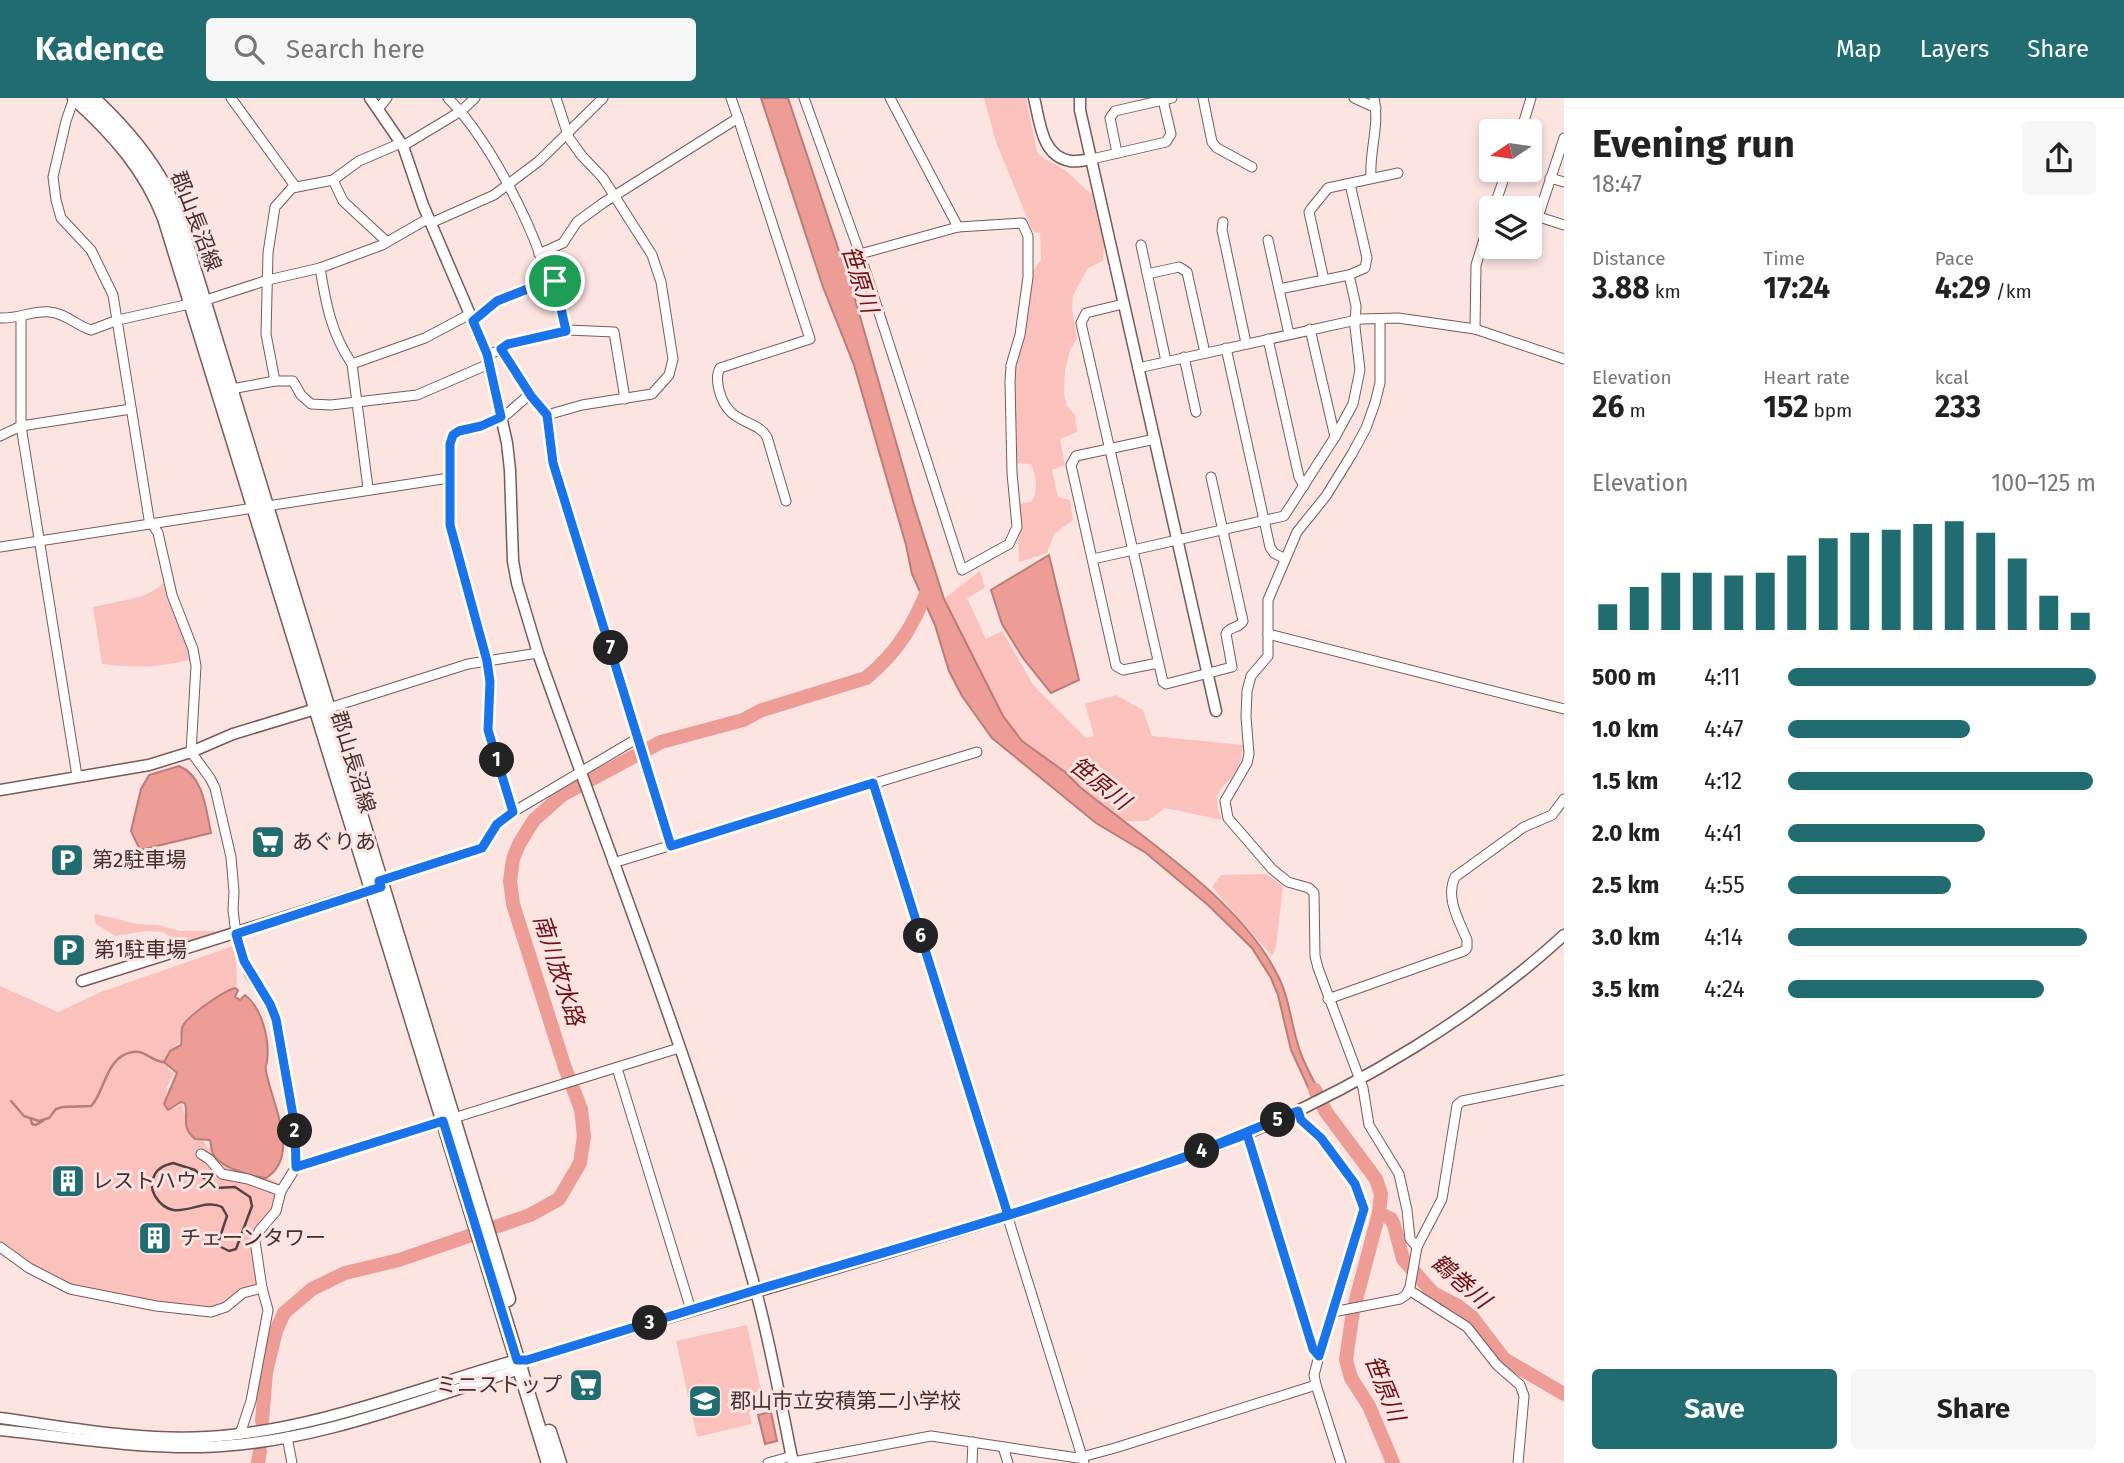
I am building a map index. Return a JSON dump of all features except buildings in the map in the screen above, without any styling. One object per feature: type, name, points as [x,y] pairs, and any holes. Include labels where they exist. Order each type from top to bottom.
[{"type":"main road","name":"郡山長沼線","points":[[75,98],[104,123],[128,151],[147,180],[165,218],[197,303]]},
{"type":"main road","name":"郡山長沼線","points":[[92,98],[123,127],[164,189],[223,390],[449,1119],[548,1463]]},
{"type":"main road","name":"郡山長沼線","points":[[521,1363],[559,1463]]},
{"type":"street","points":[[75,98],[63,131],[53,177],[56,200],[61,218],[91,250],[113,295],[149,519],[156,528],[163,549],[172,595],[186,628],[196,666],[191,752],[215,788],[231,857],[236,934],[244,961],[276,1019],[295,1127],[296,1167],[281,1191],[276,1211],[259,1231],[255,1241],[268,1310],[246,1437]]},
{"type":"street","points":[[370,98],[402,145],[423,205],[488,359],[510,470],[513,561],[517,583],[538,653],[679,1048],[727,1191],[756,1290],[793,1461]]},
{"type":"street","points":[[378,109],[387,98]]},
{"type":"street","points":[[448,98],[461,111],[491,155],[527,224],[548,281]]},
{"type":"street","points":[[275,381],[266,334],[268,253],[274,209],[278,202],[295,186],[332,180],[359,161],[402,145],[461,111],[475,98]]},
{"type":"street","points":[[547,415],[582,405],[646,396],[656,391],[668,374],[673,359],[656,264],[603,177],[579,153],[568,134],[556,98]]},
{"type":"street","points":[[0,318],[21,317],[37,312],[58,313],[91,330],[118,320],[197,303],[268,280],[320,268],[378,247],[430,220],[485,200],[539,161],[603,98]]},
{"type":"street","points":[[731,98],[810,339],[720,368],[717,382],[723,401],[734,416],[764,431],[786,501]]},
{"type":"street","points":[[804,98],[860,254],[962,570],[1009,544],[1017,527],[1012,473],[1010,381],[1028,277],[1027,231],[1022,223],[958,227],[860,254]]},
{"type":"street","points":[[890,98],[958,227]]},
{"type":"street","points":[[1034,98],[1044,140],[1049,149],[1059,157],[1071,161],[1092,159],[1166,142],[1171,134],[1168,99],[1115,111],[1110,117],[1117,153]]},
{"type":"street","points":[[1080,98],[1080,110],[1123,304],[1216,711]]},
{"type":"street","points":[[1203,98],[1212,142],[1217,148],[1252,167]]},
{"type":"street","points":[[1354,98],[1375,103],[1377,119],[1371,178]]},
{"type":"street","points":[[1525,119],[1531,98]]},
{"type":"street","points":[[233,99],[295,186]]},
{"type":"street","points":[[539,254],[563,243],[579,220],[738,118]]},
{"type":"street","points":[[1542,196],[1564,138]]},
{"type":"street","points":[[1324,280],[1310,211],[1325,190],[1398,173]]},
{"type":"street","points":[[1550,178],[1564,182]]},
{"type":"street","points":[[332,180],[343,201],[386,241]]},
{"type":"street","points":[[1279,289],[1363,271],[1367,262],[1350,184]]},
{"type":"street","points":[[1542,218],[1564,225]]},
{"type":"street","points":[[1223,222],[1222,230],[1247,343]]},
{"type":"street","points":[[1268,240],[1289,334]]},
{"type":"street","points":[[1141,245],[1166,361]]},
{"type":"street","points":[[1475,329],[1476,265],[1479,255]]},
{"type":"street","points":[[1147,275],[1179,267],[1187,272],[1205,353]]},
{"type":"street","points":[[320,268],[324,301],[342,349],[352,364],[368,488]]},
{"type":"street","points":[[1093,559],[1284,516],[1352,408],[1358,381],[1359,358],[1356,306],[1349,275]]},
{"type":"street","points":[[352,364],[425,338],[472,317],[497,301],[553,279],[556,282],[566,331]]},
{"type":"street","points":[[1123,304],[1086,313],[1081,320],[1158,663],[1166,684],[1232,667],[1226,634],[1228,630],[1241,625],[1244,618],[1211,478]]},
{"type":"street","points":[[21,317],[20,426],[76,776]]},
{"type":"street","points":[[1138,368],[1355,320],[1398,318],[1475,329],[1564,359]]},
{"type":"street","points":[[1380,319],[1380,383],[1366,428],[1326,496],[1297,532],[1268,600],[1268,656],[1251,676],[1247,691],[1249,754],[1247,763],[1228,793],[1225,806],[1228,818],[1272,869],[1288,882],[1314,892],[1315,956],[1328,999],[1360,1079],[1369,1125],[1398,1169],[1406,1200],[1410,1240],[1417,1250]]},
{"type":"street","points":[[1310,329],[1335,437]]},
{"type":"street","points":[[223,390],[275,381],[294,382],[311,404],[322,405],[423,393],[488,359],[508,344],[566,331],[614,332],[625,399]]},
{"type":"street","points":[[1268,339],[1298,475],[1304,486]]},
{"type":"street","points":[[1226,348],[1264,521],[1273,552],[1285,559]]},
{"type":"street","points":[[501,349],[547,415],[553,463],[671,846]]},
{"type":"street","points":[[1184,357],[1196,412]]},
{"type":"street","points":[[513,812],[488,730],[490,682],[487,661],[452,536],[449,516],[450,444],[453,435],[462,429],[481,426],[501,417],[512,411],[530,394]]},
{"type":"street","points":[[0,436],[20,426],[131,409]]},
{"type":"street","points":[[1155,439],[1076,456],[1071,465],[1116,666],[1123,670],[1158,663]]},
{"type":"street","points":[[0,547],[368,488],[449,478]]},
{"type":"street","points":[[1268,634],[1564,709]]},
{"type":"street","points":[[0,790],[149,765],[191,752],[233,734],[445,671],[538,653]]},
{"type":"street","points":[[82,981],[236,934],[482,848],[497,824],[513,812],[638,738]]},
{"type":"street","points":[[613,863],[977,752]]},
{"type":"street","points":[[873,783],[1083,1460]]},
{"type":"street","points":[[1328,999],[1464,951],[1467,948],[1466,940],[1451,896],[1455,877],[1524,827],[1552,815],[1564,800]]},
{"type":"street","points":[[0,1418],[149,1437],[287,1437],[350,1422],[521,1363],[1008,1215],[1178,1160],[1247,1134],[1360,1079],[1462,1015],[1513,978],[1564,935]]},
{"type":"street","points":[[296,1167],[679,1048]]},
{"type":"street","points":[[617,1068],[691,1310]]},
{"type":"street","points":[[1333,1312],[1400,1299],[1410,1288],[1417,1250],[1442,1199],[1457,1105],[1462,1101],[1564,1080]]},
{"type":"street","points":[[1298,1111],[1301,1120],[1321,1138],[1355,1184],[1364,1209],[1314,1375],[1341,1463]]},
{"type":"street","points":[[1247,1134],[1313,1349],[1319,1356]]},
{"type":"street","points":[[201,1154],[209,1158],[222,1174],[248,1179],[281,1191]]},
{"type":"street","points":[[0,1247],[29,1268],[71,1289],[156,1306],[211,1312],[226,1307],[243,1293],[262,1288]]},
{"type":"street","points":[[1410,1288],[1467,1327],[1497,1365],[1522,1389],[1524,1396],[1518,1463]]},
{"type":"street","points":[[270,1435],[521,1363]]},
{"type":"street","points":[[768,1463],[938,1436],[1083,1460],[1316,1385]]},
{"type":"street","points":[[0,1430],[110,1444],[160,1447],[203,1447],[246,1437]]},
{"type":"street","points":[[287,1437],[292,1463]]},
{"type":"street","points":[[972,1463],[973,1442]]},
{"type":"street","points":[[1003,1447],[1008,1463]]},
{"type":"shaded area","points":[[761,98],[788,98],[855,299],[944,599],[1003,716],[1022,741],[1065,772],[1080,787],[1189,872],[1240,921],[1261,947],[1277,974],[1288,1002],[1300,1051],[1321,1095],[1313,1098],[1291,1050],[1278,995],[1271,978],[1252,948],[1208,905],[1146,853],[1096,823],[992,738],[962,696],[949,671],[935,625],[912,574],[854,365],[823,287]]},
{"type":"shaded area","points":[[984,98],[1026,98],[1037,152],[1066,171],[1092,194],[1104,245],[1103,261],[1088,268],[1073,295],[1072,309],[1077,339],[1070,350],[1065,371],[1064,394],[1067,406],[1075,415],[1077,432],[1060,439],[1065,465],[1052,470],[1058,497],[1070,500],[1073,520],[1054,534],[1047,553],[1019,562],[1017,504],[1031,502],[1036,483],[1031,464],[1015,463],[1013,377],[1032,272],[1041,260],[1040,233],[1033,232],[996,142]]},
{"type":"shaded area","points":[[1049,555],[1079,680],[1051,693],[1023,658],[1002,624],[991,590]]},
{"type":"shaded area","points":[[980,571],[985,588],[967,598],[986,639],[1002,631],[1034,686],[1086,738],[1094,736],[1085,704],[1116,695],[1143,710],[1152,736],[1243,745],[1241,761],[1217,800],[1222,820],[1165,808],[1147,821],[1122,821],[1065,772],[1022,741],[1003,716],[944,599]]},
{"type":"shaded area","points":[[168,580],[193,659],[148,666],[102,664],[93,607],[140,597]]},
{"type":"shaded area","points":[[179,766],[194,777],[199,786],[211,833],[140,850],[131,831],[141,789],[149,775]]},
{"type":"shaded area","points":[[1266,874],[1283,886],[1276,947],[1272,956],[1212,887],[1221,875]]},
{"type":"shaded area","points":[[96,914],[137,924],[158,925],[180,931],[215,931],[216,934],[184,942],[163,932],[147,931],[115,936],[96,924]]},
{"type":"shaded area","points":[[236,945],[239,956],[236,960],[237,986],[202,1011],[187,1026],[169,1061],[168,1069],[174,1073],[167,1087],[166,1105],[175,1109],[182,1103],[184,1114],[189,1117],[207,1147],[280,1184],[275,1205],[259,1225],[258,1284],[230,1303],[199,1311],[70,1286],[49,1276],[0,1244],[0,986],[58,1012],[101,992]]},
{"type":"shaded area","points":[[235,988],[238,990],[235,997],[240,1000],[245,995],[256,1008],[264,1025],[268,1053],[266,1071],[281,1128],[282,1156],[277,1168],[266,1178],[244,1173],[220,1161],[212,1151],[210,1140],[195,1139],[188,1130],[185,1103],[181,1102],[168,1110],[164,1104],[177,1073],[164,1062],[170,1051],[181,1045],[185,1023],[205,1005]]},
{"type":"shaded area","points":[[747,1325],[765,1408],[749,1412],[752,1424],[697,1437],[676,1341]]},
{"type":"shaded area","points":[[771,1412],[777,1441],[765,1444],[758,1415]]},
{"type":"waterway","name":"南川放水路","points":[[262,1421],[266,1372],[276,1331],[284,1313],[312,1289],[345,1273],[399,1260],[530,1215],[559,1199],[580,1163],[584,1136],[581,1109],[565,1068],[513,904],[510,881],[513,859],[534,820],[562,795],[661,742],[743,720],[762,710],[866,678],[897,647],[918,612],[930,584]]},
{"type":"waterway","points":[[11,1101],[24,1116],[39,1121],[49,1118],[56,1109],[91,1106],[111,1067],[124,1055],[138,1052],[164,1062]]},
{"type":"waterway","name":"笹原川","points":[[1315,1090],[1326,1112],[1376,1179],[1381,1194],[1379,1213],[1353,1311],[1346,1360],[1351,1378],[1369,1406],[1393,1463]]},
{"type":"waterway","points":[[31,1120],[32,1124],[36,1125],[43,1121]]},
{"type":"waterway","name":"鶴巻川","points":[[1379,1213],[1391,1219],[1403,1259],[1433,1293],[1472,1317],[1504,1359],[1564,1394]]},
{"type":"waterway","name":"南川放水路","points":[[258,1463],[260,1451]]},
{"type":"railway","points":[[173,1163],[195,1170],[215,1188],[235,1187],[250,1197],[252,1206],[236,1249],[229,1251],[219,1246],[227,1216],[222,1207],[205,1205],[170,1209],[162,1205],[155,1196],[152,1185],[155,1174],[173,1163]]},
{"type":"place","name":"あぐりあ","points":[[268,842]]},
{"type":"place","name":"第2駐車場","points":[[67,860]]},
{"type":"place","name":"第1駐車場","points":[[69,950]]},
{"type":"place","name":"レストハウス","points":[[68,1181]]},
{"type":"place","name":"チェーンタワー","points":[[155,1238]]},
{"type":"place","name":"ミニストップ","points":[[586,1385]]},
{"type":"place","name":"郡山市立安積第二小学校","points":[[705,1401]]},
{"type":"route","points":[[555,281],[553,279],[497,301],[473,321],[487,354],[501,417],[481,426],[462,429],[453,435],[450,444],[450,525],[487,661],[490,682],[488,730],[513,812],[497,824],[482,848],[379,881],[381,887],[236,934],[244,961],[276,1019],[295,1127],[296,1167],[443,1121],[517,1360],[527,1360],[960,1231],[1082,1192],[1178,1160],[1247,1134],[1313,1349],[1319,1356],[1364,1209],[1355,1184],[1321,1138],[1301,1120],[1298,1111],[1178,1160],[1008,1215],[873,783],[671,846],[553,463],[547,415],[531,396],[501,349],[508,344],[566,331],[555,281]]}]
